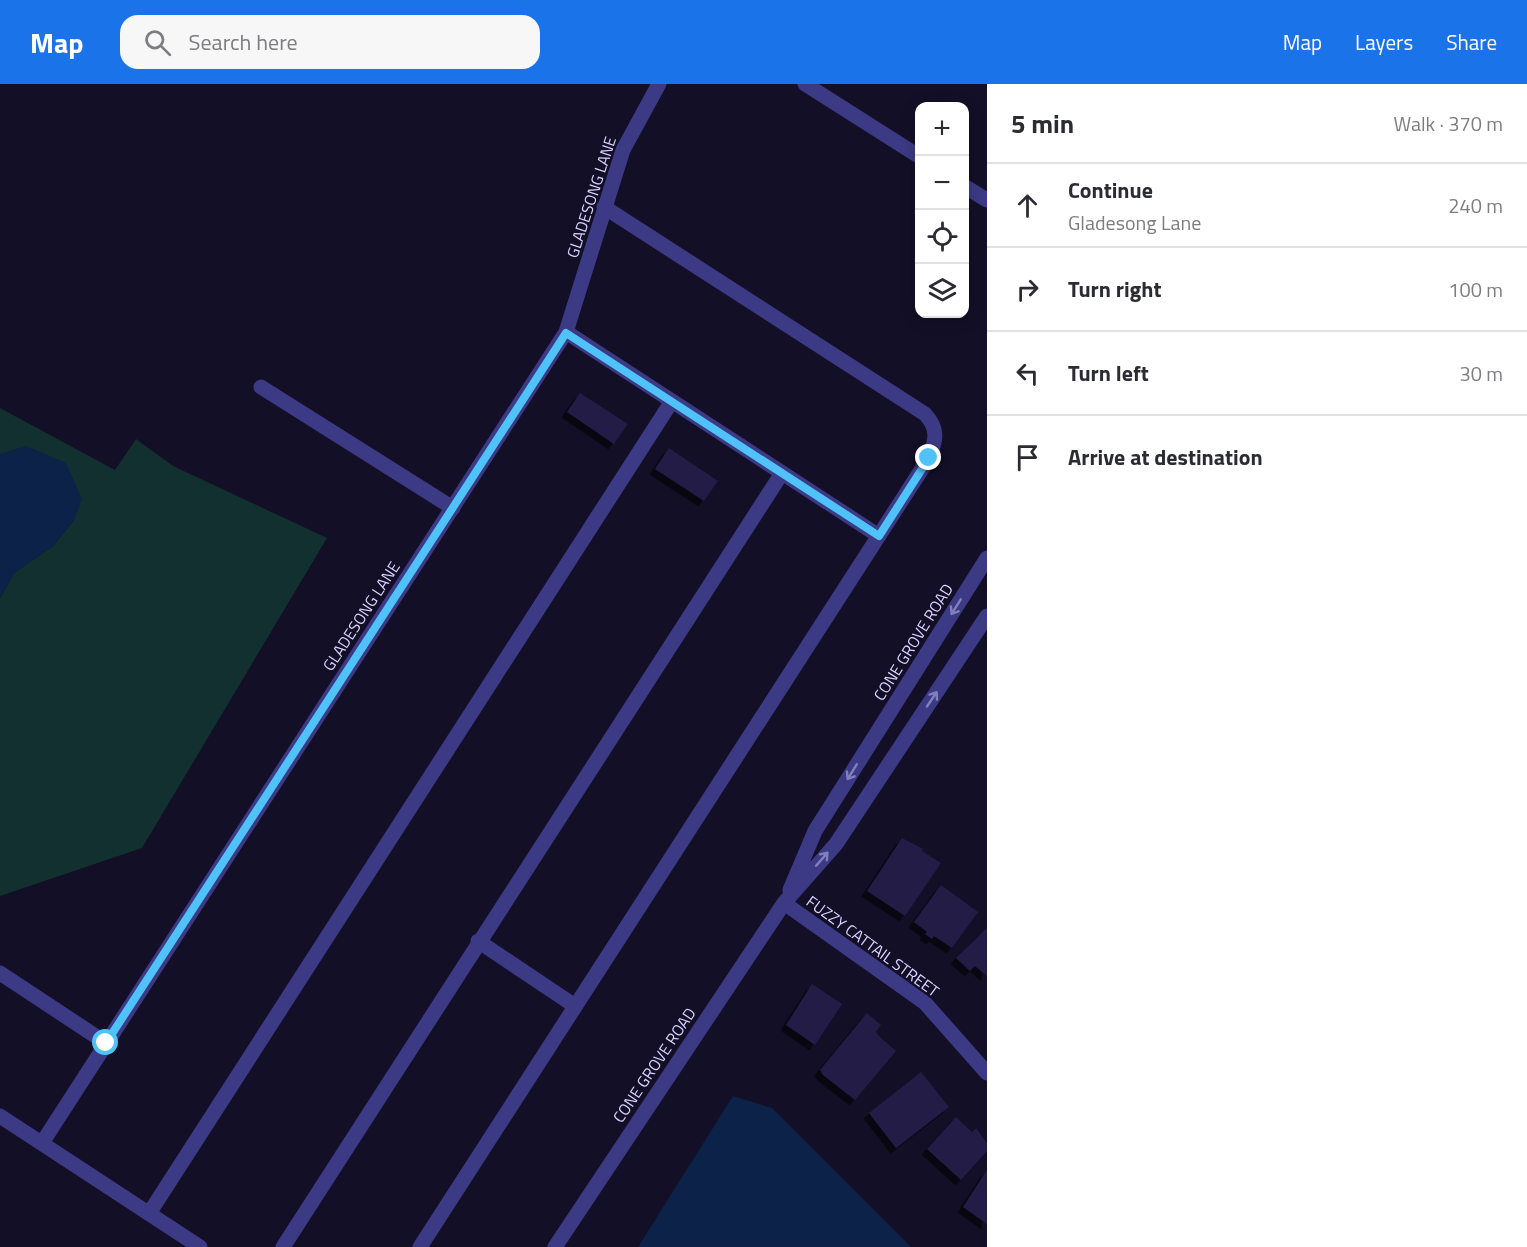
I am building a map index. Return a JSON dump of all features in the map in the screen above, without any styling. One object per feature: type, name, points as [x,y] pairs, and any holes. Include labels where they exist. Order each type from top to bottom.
[{"type":"street","name":"GLADESONG LANE","points":[[42,1143],[566,333],[623,150],[659,84]]},
{"type":"street","points":[[805,84],[918,156]]},
{"type":"street","points":[[969,189],[987,200]]},
{"type":"street","points":[[420,1247],[929,458],[936,435],[932,422],[925,414],[604,207]]},
{"type":"street","points":[[566,333],[879,536]]},
{"type":"street","points":[[261,387],[453,508]]},
{"type":"street","points":[[150,1212],[672,401]]},
{"type":"street","points":[[283,1247],[478,941],[782,473]]},
{"type":"street","name":"CONE GROVE ROAD","points":[[784,903],[815,831],[987,558]]},
{"type":"street","name":"CONE GROVE ROAD","points":[[555,1247],[784,903],[836,844],[987,616]]},
{"type":"street","name":"FUZZY CATTAIL STREET","points":[[784,903],[925,1003],[987,1073]]},
{"type":"street","points":[[478,941],[575,1006]]},
{"type":"street","points":[[0,973],[106,1043]]},
{"type":"street","points":[[0,1116],[150,1212],[200,1247]]},
{"type":"green space","points":[[0,408],[115,470],[136,439],[173,466],[327,538],[142,848],[0,896],[0,598],[14,573],[53,546],[74,520],[0,454]]},
{"type":"water","points":[[26,446],[66,463],[82,499],[74,520],[53,546],[14,573],[0,598],[0,454]]},
{"type":"water","points":[[733,1096],[772,1108],[911,1247],[638,1247]]},
{"type":"building","points":[[580,393],[628,424],[614,444],[567,412]]},
{"type":"building","points":[[669,448],[718,481],[704,501],[655,469]]},
{"type":"building","points":[[902,838],[923,849],[922,851],[941,863],[905,916],[867,891]]},
{"type":"building","points":[[941,885],[978,912],[952,948],[934,936],[932,939],[914,922]]},
{"type":"building","points":[[987,928],[987,976],[975,966],[970,971],[956,958]]},
{"type":"building","points":[[812,984],[842,1004],[815,1045],[786,1025]]},
{"type":"building","points":[[867,1013],[881,1025],[876,1032],[896,1051],[855,1100],[823,1075],[820,1070]]},
{"type":"building","points":[[921,1072],[949,1107],[896,1148],[869,1113]]},
{"type":"building","points":[[956,1117],[972,1132],[976,1128],[987,1143],[987,1151],[961,1180],[927,1149]]},
{"type":"building","points":[[987,1170],[987,1224],[963,1207]]},
{"type":"route","points":[[106,1043],[566,333],[879,536],[929,458]]}]
